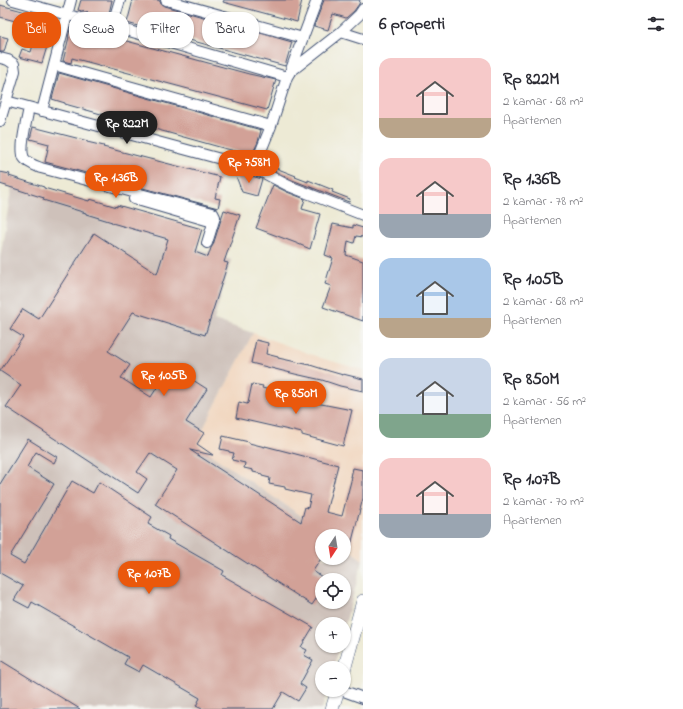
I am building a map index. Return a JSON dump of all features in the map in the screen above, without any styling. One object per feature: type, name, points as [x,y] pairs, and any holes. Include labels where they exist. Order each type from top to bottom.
[{"type":"main road","points":[[346,661],[363,601]]},
{"type":"main road","points":[[332,709],[337,697]]},
{"type":"street","points":[[13,0],[67,15]]},
{"type":"street","points":[[42,111],[71,0]]},
{"type":"street","points":[[116,12],[120,0]]},
{"type":"street","points":[[166,0],[303,38]]},
{"type":"street","points":[[254,168],[317,0]]},
{"type":"street","points":[[289,75],[342,32],[363,9]]},
{"type":"street","points":[[129,31],[289,75]]},
{"type":"street","points":[[342,32],[363,39]]},
{"type":"street","points":[[0,58],[8,60],[14,64],[15,71],[0,121]]},
{"type":"street","points":[[54,65],[271,126]]},
{"type":"street","points":[[6,102],[254,168],[289,186],[363,215]]},
{"type":"street","points":[[30,108],[22,147],[24,158],[36,166],[213,213],[215,217],[207,243]]},
{"type":"street","points":[[351,694],[363,698]]},
{"type":"shaded area","points":[[12,185],[231,260],[214,320],[253,333],[195,444],[321,529],[315,529],[315,565],[351,565],[351,551],[363,560],[351,603],[351,573],[315,573],[315,609],[349,609],[347,617],[315,617],[315,653],[337,653],[335,661],[315,661],[315,697],[325,697],[322,709],[0,709],[0,258]]},
{"type":"shaded area","points":[[253,333],[321,358],[363,369],[363,560],[351,551],[351,529],[321,529],[195,444]]},
{"type":"building","points":[[81,0],[112,0],[109,12],[86,12],[78,10]]},
{"type":"building","points":[[133,0],[157,0],[164,6],[185,12],[137,12],[137,26],[129,24],[129,15]]},
{"type":"building","points":[[224,0],[302,0],[297,22],[223,2]]},
{"type":"building","points":[[324,0],[360,0],[354,11],[346,18],[333,14],[328,30],[314,26]]},
{"type":"building","points":[[0,5],[26,12],[12,12],[12,20],[0,17]]},
{"type":"building","points":[[194,14],[202,17],[202,43],[194,41]]},
{"type":"building","points":[[259,33],[292,42],[285,66],[219,48],[259,48]]},
{"type":"building","points":[[0,36],[8,38],[4,52],[0,52]]},
{"type":"building","points":[[69,37],[69,48],[129,48],[129,42],[137,44],[137,48],[153,48],[276,80],[267,110],[72,58],[71,63],[63,61]]},
{"type":"building","points":[[32,48],[47,48],[42,63],[19,57],[22,49],[31,52]]},
{"type":"building","points":[[59,73],[261,130],[258,142],[252,155],[65,104],[52,99]]},
{"type":"building","points":[[33,127],[88,141],[87,142],[104,146],[103,147],[220,177],[215,198],[220,199],[218,208],[45,162],[49,144],[30,139]]},
{"type":"building","points":[[263,163],[296,176],[295,177],[308,182],[308,180],[333,190],[332,192],[350,199],[349,202],[292,180],[262,165]]},
{"type":"building","points":[[234,171],[262,179],[257,196],[242,192]]},
{"type":"building","points":[[0,172],[10,174],[9,176],[44,188],[89,201],[90,199],[117,207],[117,205],[202,229],[195,252],[208,257],[224,210],[240,215],[224,262],[228,263],[205,335],[133,312],[108,351],[130,365],[121,378],[151,397],[171,366],[207,389],[186,422],[204,433],[197,444],[213,455],[190,450],[301,522],[305,507],[308,508],[311,495],[269,484],[270,478],[253,472],[253,470],[244,468],[245,463],[232,460],[234,453],[220,449],[223,436],[338,465],[326,512],[342,516],[353,468],[363,470],[363,498],[351,545],[351,529],[315,529],[315,565],[317,565],[313,571],[316,573],[315,600],[312,605],[155,504],[177,470],[150,453],[137,472],[147,479],[138,493],[6,407],[21,385],[0,371],[23,337],[10,329],[23,309],[39,319],[94,233],[157,274],[168,239],[112,223],[86,213],[43,200],[44,198],[0,184]]},
{"type":"building","points":[[273,185],[305,199],[302,209],[320,214],[310,249],[256,228]]},
{"type":"building","points":[[333,224],[353,228],[353,225],[363,228],[363,237],[356,236],[354,243],[348,241],[346,255],[363,261],[363,321],[323,307],[331,286],[325,284],[333,258],[325,255]]},
{"type":"building","points":[[256,340],[268,343],[266,354],[363,379],[363,391],[251,363]]},
{"type":"building","points":[[252,384],[263,386],[262,388],[307,398],[306,401],[352,410],[343,446],[302,435],[302,433],[236,418],[239,402],[248,403]]},
{"type":"building","points":[[28,439],[57,457],[54,463],[36,452],[27,467],[54,484],[10,556],[24,564],[72,481],[93,493],[99,482],[152,517],[148,524],[169,536],[168,539],[224,571],[222,575],[313,627],[301,647],[307,650],[304,655],[313,660],[300,684],[306,688],[298,701],[283,692],[273,709],[202,709],[196,706],[200,698],[143,665],[139,672],[124,664],[128,657],[32,602],[29,608],[14,600],[23,586],[0,573],[0,484]]},
{"type":"building","points":[[0,660],[80,709],[0,709]]}]
